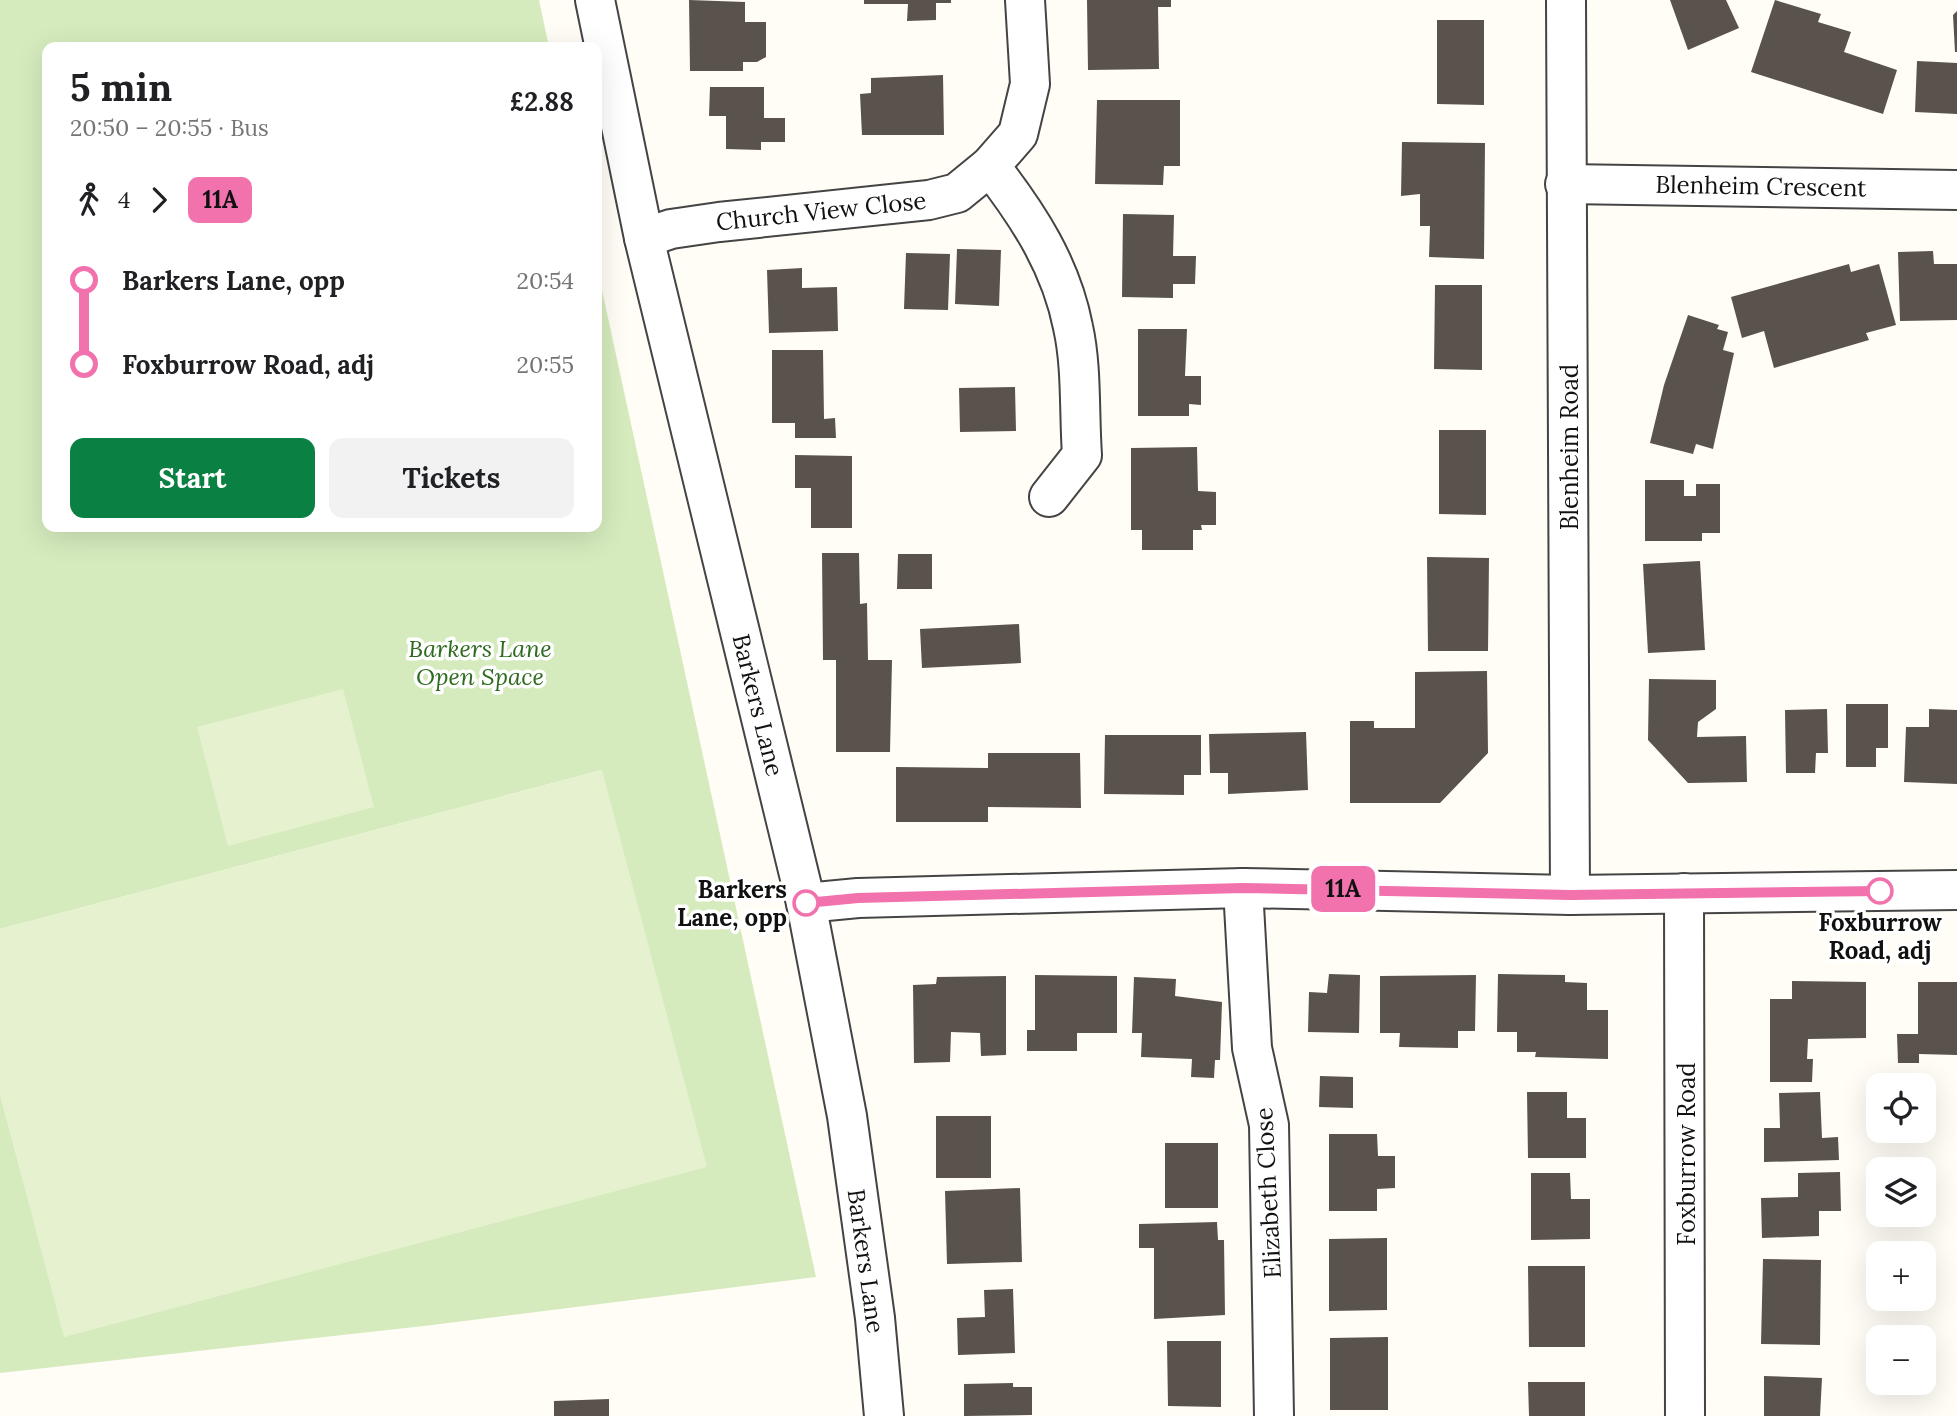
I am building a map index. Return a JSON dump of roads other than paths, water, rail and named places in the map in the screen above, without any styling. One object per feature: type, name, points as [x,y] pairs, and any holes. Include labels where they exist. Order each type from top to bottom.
[{"type":"street","name":"Barkers Lane","points":[[595,0],[644,238],[806,903],[847,1116],[875,1318],[884,1416]]},
{"type":"street","name":"Church View Close","points":[[644,238],[671,229],[719,222],[929,200],[957,193],[990,166],[1018,134],[1030,84],[1025,0]]},
{"type":"street","name":"Blenheim Road","points":[[1566,0],[1570,895]]},
{"type":"street","points":[[990,166],[1025,211],[1057,272],[1074,328],[1082,455],[1049,497]]},
{"type":"street","name":"Blenheim Crescent","points":[[1565,184],[1957,190]]},
{"type":"street","points":[[806,903],[858,898],[1243,888],[1570,895],[1957,890]]},
{"type":"street","name":"Elizabeth Close","points":[[1243,888],[1252,1048],[1269,1125],[1274,1416]]},
{"type":"street","name":"Foxburrow Road","points":[[1684,892],[1685,1416]]},
{"type":"place","name":"Foxburrow Road, adj","points":[[1880,891]]},
{"type":"place","name":"Barkers Lane, opp","points":[[806,903]]},
{"type":"park label","name":"Barkers Lane Open Space","points":[[480,662]]}]
